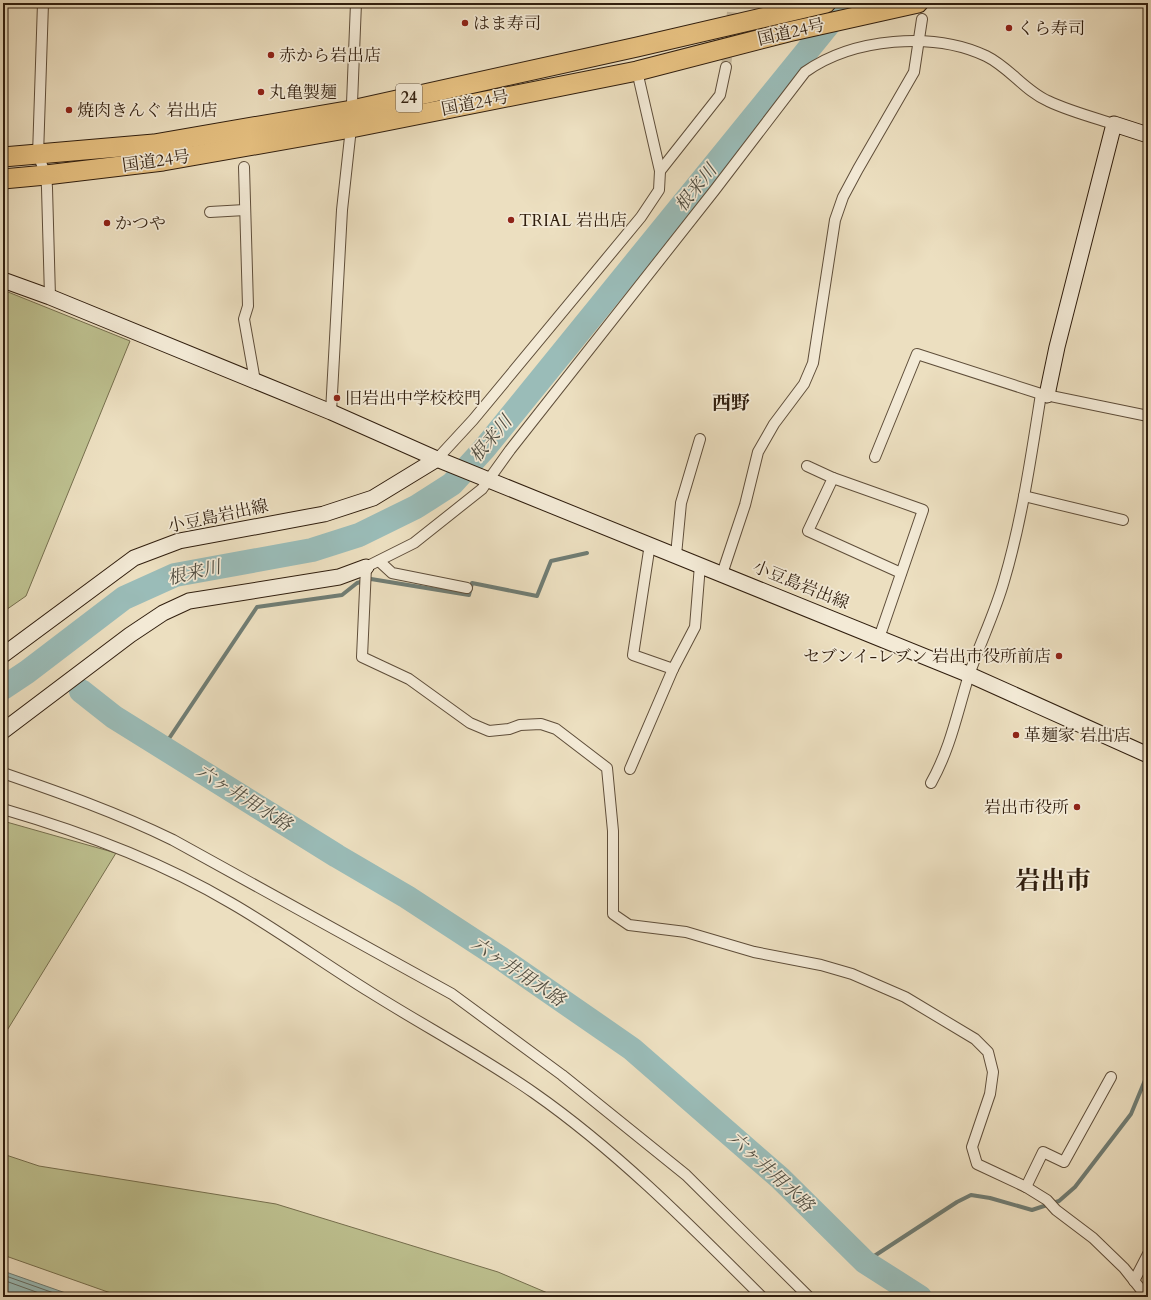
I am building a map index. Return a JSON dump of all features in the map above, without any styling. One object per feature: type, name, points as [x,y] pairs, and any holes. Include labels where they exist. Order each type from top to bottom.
[{"type":"highway","name":"国道24号","points":[[3,179],[46,176],[163,161],[351,119],[818,5]]},
{"type":"highway","name":"国道24号","points":[[3,157],[154,144],[351,119],[637,71],[788,32],[849,18],[920,11]]},
{"type":"main road","points":[[1044,394],[1114,124],[1148,135]]},
{"type":"main road","name":"小豆島岩出線","points":[[3,280],[50,297],[254,380],[484,478],[970,675],[1148,755]]},
{"type":"main road","name":"小豆島岩出線","points":[[3,654],[134,558],[178,541],[324,514],[373,498],[443,461]]},
{"type":"main road","points":[[3,731],[130,635],[163,613],[176,607],[189,602],[339,577],[372,564]]},
{"type":"street","points":[[43,3],[38,155],[46,176],[50,297]]},
{"type":"street","points":[[331,412],[342,210],[351,119],[356,3]]},
{"type":"street","points":[[722,574],[745,505],[758,452],[774,424],[804,384],[813,363],[835,220],[843,197],[914,72],[920,11]]},
{"type":"street","points":[[372,564],[414,543],[482,489],[484,478],[805,72],[822,60],[852,50],[900,40],[918,40],[948,44],[987,56],[1046,101],[1114,124]]},
{"type":"street","points":[[660,171],[720,95],[726,67]]},
{"type":"street","points":[[443,461],[478,414],[641,217],[659,190],[660,171],[637,71]]},
{"type":"street","points":[[244,167],[248,306],[244,319],[254,380]]},
{"type":"street","points":[[210,212],[245,210]]},
{"type":"street","points":[[875,457],[917,354],[1044,394],[1148,416]]},
{"type":"street","points":[[931,783],[943,761],[960,711],[970,675],[1004,582],[1024,496],[1044,394]]},
{"type":"street","points":[[676,555],[681,503],[700,439]]},
{"type":"street","points":[[807,466],[833,478],[923,510],[879,638]]},
{"type":"street","points":[[833,478],[808,531],[902,573]]},
{"type":"street","points":[[1024,496],[1123,520]]},
{"type":"street","points":[[650,544],[633,655],[673,669]]},
{"type":"street","points":[[372,564],[392,573],[467,588]]},
{"type":"street","points":[[372,564],[362,657],[409,679],[470,723],[489,732],[510,729],[520,725],[541,724],[556,729],[607,768],[613,831],[614,914],[629,925],[686,932],[754,952],[821,965],[852,974],[905,997],[975,1039],[988,1052],[993,1072],[990,1094],[972,1147],[977,1164],[1026,1187],[1047,1200],[1056,1210],[1093,1238],[1124,1268],[1146,1297]]},
{"type":"street","points":[[630,769],[673,669],[695,627],[700,565]]},
{"type":"street","points":[[3,773],[75,798],[131,820],[174,840],[452,994],[562,1075],[686,1175],[809,1297]]},
{"type":"street","points":[[3,809],[62,826],[148,860],[231,902],[372,993],[533,1092],[595,1139],[694,1229],[762,1297]]},
{"type":"street","points":[[1026,1187],[1043,1152],[1064,1162],[1111,1077]]},
{"type":"street","points":[[1134,1281],[1148,1254]]},
{"type":"green space","points":[[3,290],[130,341],[26,596],[3,612]]},
{"type":"green space","points":[[3,821],[116,853],[3,1037]]},
{"type":"green space","points":[[3,1154],[39,1166],[276,1204],[498,1272],[557,1297],[122,1297],[3,1255]]},
{"type":"water","points":[[3,1271],[77,1297],[3,1297]]},
{"type":"waterway","name":"根来川","points":[[3,688],[27,672],[124,598],[175,575],[312,550],[359,535],[416,507],[452,484],[484,449],[846,3]]},
{"type":"waterway","points":[[164,746],[257,607],[342,595],[357,583],[371,579],[469,595],[472,583],[537,596],[551,561],[587,553]]},
{"type":"waterway","name":"六ヶ井用水路","points":[[81,691],[114,717],[337,856],[407,897],[502,959],[632,1049],[780,1178],[865,1262],[920,1297]]},
{"type":"waterway","points":[[865,1262],[957,1202],[971,1195],[990,1198],[1032,1210],[1059,1201],[1075,1187],[1131,1114],[1148,1073]]},
{"type":"tunnel","points":[[726,67],[733,3]]},
{"type":"place","name":"はま寿司","points":[[465,23]]},
{"type":"place","name":"くら寿司","points":[[1009,28]]},
{"type":"place","name":"赤から岩出店","points":[[271,55]]},
{"type":"place","name":"丸亀製麺","points":[[261,92]]},
{"type":"place","name":"焼肉きんぐ 岩出店","points":[[69,110]]},
{"type":"place","name":"TRIAL 岩出店","points":[[511,220]]},
{"type":"place","name":"かつや","points":[[107,223]]},
{"type":"place","name":"旧岩出中学校校門","points":[[337,398]]},
{"type":"place","name":"セブンイ-レブン 岩出市役所前店","points":[[1059,656]]},
{"type":"place","name":"革麺家 岩出店","points":[[1016,735]]},
{"type":"place","name":"岩出市役所","points":[[1077,807]]},
{"type":"district","name":"西野","points":[[731,403]]},
{"type":"district","name":"岩出市","points":[[1053,881]]}]
